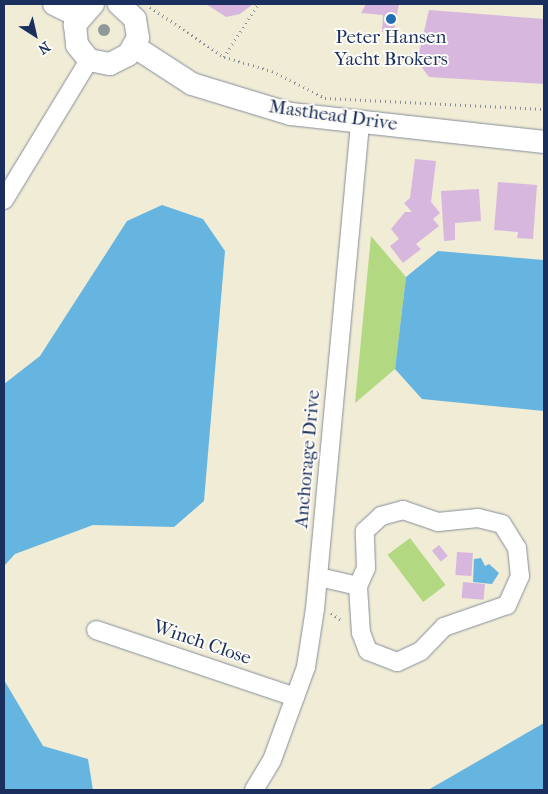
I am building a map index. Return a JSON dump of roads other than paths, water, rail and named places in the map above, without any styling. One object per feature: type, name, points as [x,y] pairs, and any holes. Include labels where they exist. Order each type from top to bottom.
[{"type":"street","points":[[54,4],[86,10],[74,36],[89,60],[110,64],[135,47],[135,19],[119,4]]},
{"type":"street","name":"Masthead Drive","points":[[135,47],[163,68],[218,95],[291,114],[544,142]]},
{"type":"street","points":[[4,200],[89,60]]},
{"type":"street","name":"Anchorage Drive","points":[[254,790],[272,760],[306,667],[319,577],[360,122]]},
{"type":"street","points":[[403,510],[438,522],[478,518],[502,524],[517,548],[520,576],[507,605],[444,627],[422,651],[397,662],[368,651],[361,623],[358,586],[366,568],[365,532],[381,516],[403,510]]},
{"type":"street","points":[[319,577],[358,586]]},
{"type":"street","name":"Winch Close","points":[[96,630],[295,697]]},
{"type":"water","points":[[162,205],[203,219],[225,251],[204,501],[174,527],[93,525],[15,554],[4,566],[4,384],[40,356],[127,221]]},
{"type":"water","points":[[438,251],[544,260],[544,411],[422,399],[395,369],[406,277]]},
{"type":"water","points":[[481,558],[485,566],[489,564],[499,573],[492,584],[473,582],[474,559]]},
{"type":"water","points":[[4,680],[43,746],[88,759],[93,790],[4,790]]},
{"type":"water","points":[[544,723],[544,790],[428,790]]},
{"type":"place","name":"Peter Hansen Yacht Brokers","points":[[391,19]]}]
